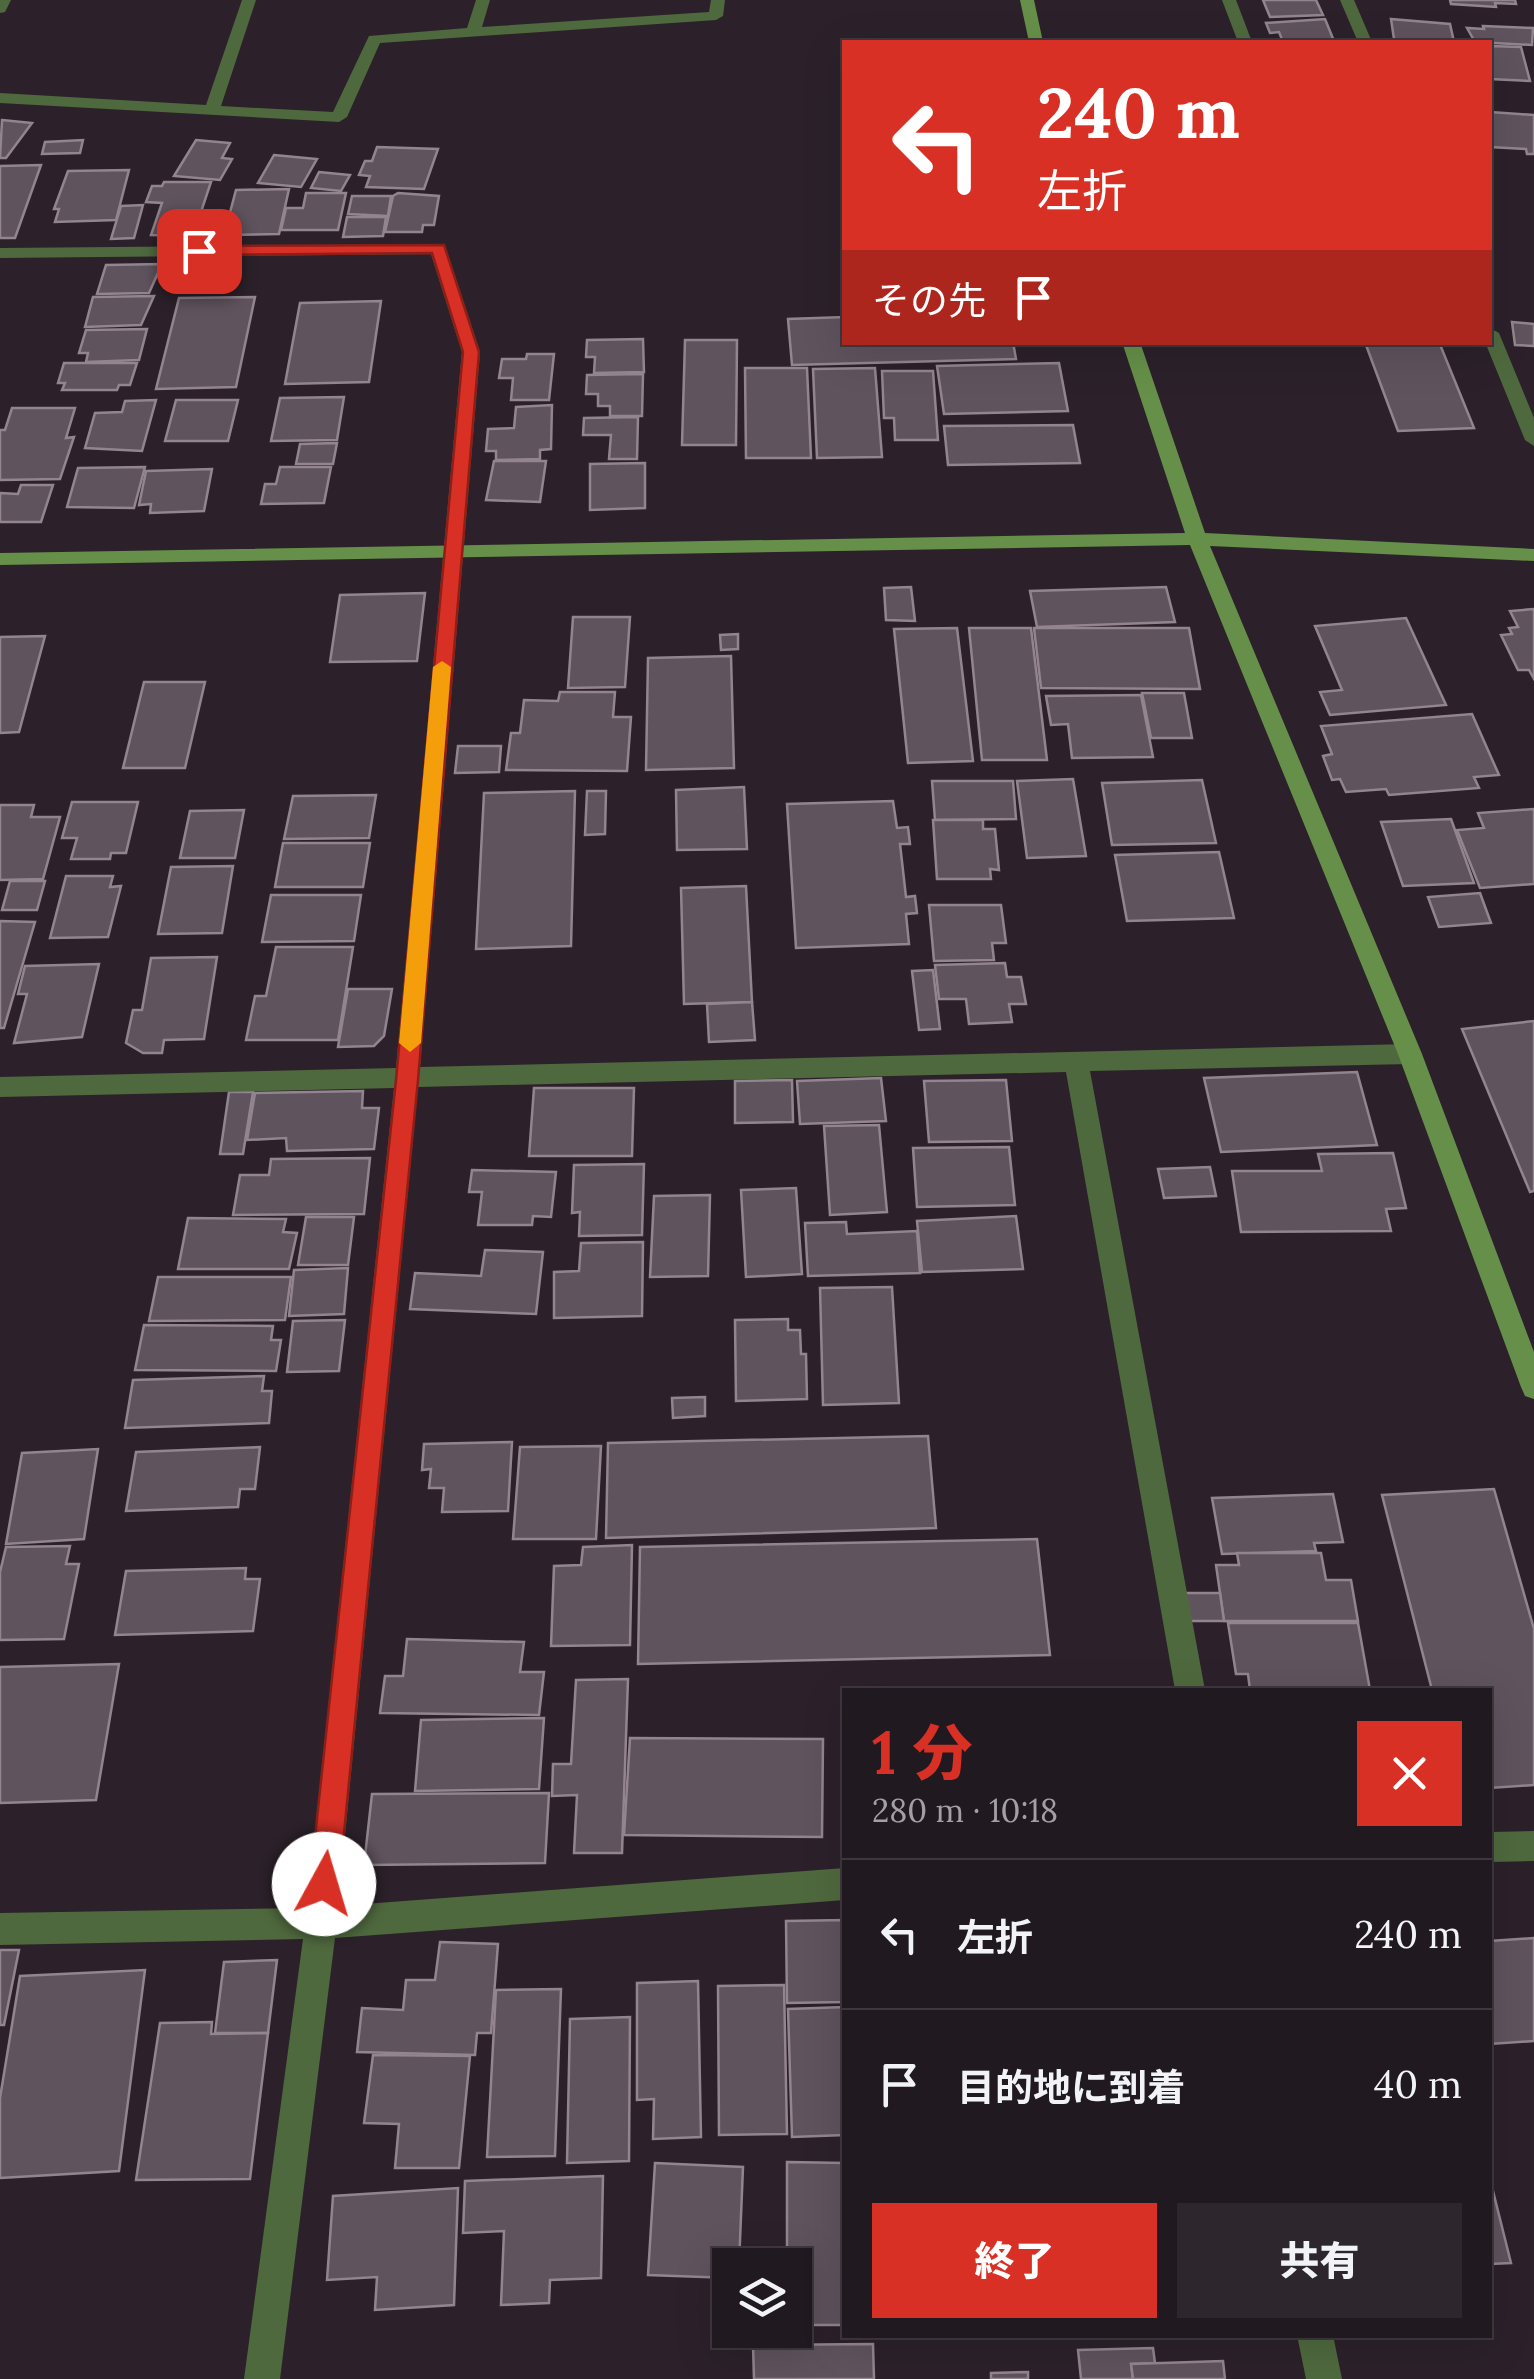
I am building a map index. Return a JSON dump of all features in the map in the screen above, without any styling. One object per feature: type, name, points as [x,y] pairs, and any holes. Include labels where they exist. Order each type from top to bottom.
[{"type":"street","points":[[0,9],[4,0]]},
{"type":"street","points":[[212,110],[249,0]]},
{"type":"street","points":[[474,31],[483,0]]},
{"type":"street","points":[[0,98],[339,117],[374,39],[716,16],[718,0]]},
{"type":"street","points":[[1027,0],[1036,40]]},
{"type":"street","points":[[1228,0],[1244,40]]},
{"type":"street","points":[[1346,0],[1364,40]]},
{"type":"street","points":[[0,253],[438,248],[471,352],[407,1080],[321,1923],[262,2379]]},
{"type":"street","points":[[1492,338],[1534,440]]},
{"type":"street","points":[[1132,345],[1196,539],[1410,1054],[1534,1387]]},
{"type":"street","points":[[0,558],[1196,539],[1534,554]]},
{"type":"street","points":[[0,1087],[1410,1054]]},
{"type":"street","points":[[1076,1060],[1190,1688]]},
{"type":"street","points":[[1492,1848],[1534,1846]]},
{"type":"street","points":[[0,1929],[321,1923],[842,1884]]},
{"type":"street","points":[[1316,2338],[1324,2379]]},
{"type":"building","points":[[1263,0],[1316,0],[1323,15],[1270,17]]},
{"type":"building","points":[[1450,0],[1515,0],[1516,4],[1495,3],[1496,7],[1451,4]]},
{"type":"building","points":[[1325,19],[1334,40],[1282,40],[1279,32],[1270,33],[1266,23]]},
{"type":"building","points":[[1391,19],[1450,24],[1454,40],[1414,40],[1394,39]]},
{"type":"building","points":[[1483,26],[1533,28],[1532,45],[1474,40],[1467,28],[1484,29]]},
{"type":"building","points":[[1492,46],[1521,47],[1530,81],[1492,79]]},
{"type":"building","points":[[1492,112],[1534,115],[1534,154],[1527,154],[1526,149],[1492,147]]},
{"type":"building","points":[[2,120],[32,123],[6,158],[0,158]]},
{"type":"building","points":[[83,140],[80,153],[42,154],[45,142]]},
{"type":"building","points":[[196,140],[230,143],[222,158],[232,159],[220,180],[174,176]]},
{"type":"building","points":[[377,147],[438,149],[424,189],[366,187],[370,176],[359,175],[365,161],[372,161]]},
{"type":"building","points":[[274,155],[317,159],[301,187],[258,183]]},
{"type":"building","points":[[41,165],[15,238],[0,238],[0,166]]},
{"type":"building","points":[[129,170],[116,220],[55,222],[59,209],[54,209],[68,171]]},
{"type":"building","points":[[319,172],[350,175],[341,191],[311,188]]},
{"type":"building","points":[[164,182],[211,182],[193,236],[151,235],[162,203],[146,202],[152,186],[162,186]]},
{"type":"building","points":[[289,189],[279,234],[224,235],[236,190]]},
{"type":"building","points":[[306,193],[346,193],[338,230],[281,230],[286,208],[303,208]]},
{"type":"building","points":[[352,196],[391,196],[388,216],[348,214]]},
{"type":"building","points":[[393,196],[439,196],[434,225],[423,225],[422,232],[385,232]]},
{"type":"building","points":[[143,205],[134,238],[111,239],[121,206]]},
{"type":"building","points":[[347,217],[386,217],[383,236],[343,237]]},
{"type":"building","points":[[162,264],[149,293],[97,294],[106,265]]},
{"type":"building","points":[[154,296],[141,325],[85,327],[93,297]]},
{"type":"building","points":[[255,297],[236,387],[156,389],[179,298]]},
{"type":"building","points":[[381,301],[369,382],[285,384],[300,303]]},
{"type":"building","points":[[842,317],[842,345],[1014,345],[1016,359],[792,365],[788,319]]},
{"type":"building","points":[[1512,322],[1534,324],[1534,346],[1515,345]]},
{"type":"building","points":[[147,329],[139,360],[86,362],[88,353],[79,353],[86,330]]},
{"type":"building","points":[[643,339],[644,372],[594,373],[595,357],[586,357],[587,340]]},
{"type":"building","points":[[685,340],[737,340],[736,445],[682,445]]},
{"type":"building","points":[[1366,345],[1440,345],[1474,428],[1398,431]]},
{"type":"building","points":[[527,354],[554,354],[549,400],[511,400],[513,378],[499,378],[502,359],[526,359]]},
{"type":"building","points":[[64,363],[137,363],[130,385],[119,385],[117,390],[62,390],[65,383],[58,383]]},
{"type":"building","points":[[1059,363],[1068,411],[944,414],[937,366]]},
{"type":"building","points":[[745,368],[807,368],[811,458],[746,458]]},
{"type":"building","points":[[875,368],[882,457],[817,458],[813,369]]},
{"type":"building","points":[[882,371],[933,371],[938,440],[895,440],[894,418],[884,418]]},
{"type":"building","points":[[643,374],[642,416],[610,416],[610,406],[598,406],[598,394],[586,394],[587,375]]},
{"type":"building","points":[[344,397],[337,440],[271,441],[280,398]]},
{"type":"building","points":[[156,400],[142,451],[85,448],[95,413],[122,412],[125,401]]},
{"type":"building","points":[[176,400],[238,400],[228,441],[165,441]]},
{"type":"building","points":[[552,405],[551,449],[540,450],[540,459],[496,460],[496,451],[486,451],[488,429],[514,428],[516,407]]},
{"type":"building","points":[[12,408],[75,408],[66,438],[74,437],[60,479],[0,480],[0,430],[5,430]]},
{"type":"building","points":[[638,417],[637,459],[609,459],[611,435],[583,435],[584,418]]},
{"type":"building","points":[[1073,425],[1080,463],[948,465],[944,426]]},
{"type":"building","points":[[337,443],[333,464],[296,464],[300,444]]},
{"type":"building","points":[[494,461],[546,461],[540,502],[486,500]]},
{"type":"building","points":[[645,463],[645,508],[590,510],[590,464]]},
{"type":"building","points":[[145,467],[134,508],[67,507],[78,468]]},
{"type":"building","points":[[280,467],[331,467],[324,503],[261,504],[265,484],[276,484]]},
{"type":"building","points":[[212,469],[204,511],[150,513],[151,504],[139,505],[146,471]]},
{"type":"building","points":[[21,485],[53,485],[41,522],[0,522],[0,493],[18,494]]},
{"type":"building","points":[[911,587],[915,621],[886,620],[884,588]]},
{"type":"building","points":[[1166,587],[1175,622],[1037,627],[1030,591]]},
{"type":"building","points":[[425,593],[417,661],[330,662],[340,595]]},
{"type":"building","points":[[1534,609],[1534,679],[1529,670],[1518,670],[1501,635],[1512,634],[1509,628],[1518,627],[1510,611]]},
{"type":"building","points":[[573,617],[630,617],[625,687],[568,688]]},
{"type":"building","points":[[1406,618],[1446,705],[1330,715],[1320,692],[1342,690],[1315,626]]},
{"type":"building","points":[[957,628],[973,761],[908,763],[894,629]]},
{"type":"building","points":[[969,628],[1031,628],[1047,760],[982,760]]},
{"type":"building","points":[[1034,628],[1189,628],[1200,689],[1041,688]]},
{"type":"building","points":[[738,634],[738,649],[721,650],[720,635]]},
{"type":"building","points":[[45,636],[19,732],[0,733],[0,637]]},
{"type":"building","points":[[731,656],[734,768],[646,770],[648,658]]},
{"type":"building","points":[[144,682],[205,682],[185,768],[123,768]]},
{"type":"building","points":[[560,692],[615,692],[613,717],[631,717],[627,771],[506,770],[511,733],[520,733],[524,700],[558,701]]},
{"type":"building","points":[[1142,693],[1184,693],[1192,738],[1151,738]]},
{"type":"building","points":[[1141,695],[1153,757],[1072,758],[1068,724],[1051,725],[1046,696]]},
{"type":"building","points":[[1472,714],[1499,775],[1474,777],[1479,788],[1389,795],[1386,789],[1346,792],[1340,779],[1332,780],[1323,756],[1332,754],[1321,726]]},
{"type":"building","points":[[458,746],[501,746],[499,772],[455,773]]},
{"type":"building","points":[[1073,779],[1086,856],[1027,858],[1017,781]]},
{"type":"building","points":[[1202,780],[1216,843],[1112,845],[1102,783]]},
{"type":"building","points":[[932,781],[1013,781],[1016,819],[935,820]]},
{"type":"building","points":[[744,787],[747,849],[677,850],[676,790]]},
{"type":"building","points":[[575,791],[571,946],[476,949],[484,793]]},
{"type":"building","points":[[587,791],[606,791],[605,834],[585,835]]},
{"type":"building","points":[[376,795],[369,838],[284,839],[293,796]]},
{"type":"building","points":[[893,801],[897,828],[908,827],[910,844],[900,844],[906,897],[915,896],[917,913],[906,914],[909,944],[796,948],[787,804]]},
{"type":"building","points":[[72,802],[138,802],[126,853],[111,853],[110,859],[71,859],[77,838],[62,838]]},
{"type":"building","points":[[0,805],[34,805],[31,817],[60,817],[43,879],[0,880]]},
{"type":"building","points":[[1534,809],[1534,884],[1480,888],[1457,830],[1484,828],[1478,813]]},
{"type":"building","points":[[244,810],[235,858],[180,858],[190,811]]},
{"type":"building","points":[[1451,819],[1474,883],[1403,886],[1381,822]]},
{"type":"building","points":[[933,820],[983,820],[983,829],[995,829],[999,870],[990,869],[991,879],[937,879]]},
{"type":"building","points":[[283,843],[370,843],[363,887],[275,887]]},
{"type":"building","points":[[1219,852],[1234,918],[1127,921],[1115,855]]},
{"type":"building","points":[[233,866],[222,933],[158,934],[171,867]]},
{"type":"building","points":[[66,876],[113,876],[110,887],[121,886],[108,937],[50,938]]},
{"type":"building","points":[[10,881],[45,881],[37,910],[2,910]]},
{"type":"building","points":[[746,886],[752,1002],[684,1004],[681,888]]},
{"type":"building","points":[[1480,893],[1491,923],[1439,927],[1428,897]]},
{"type":"building","points":[[271,895],[361,895],[354,941],[262,942]]},
{"type":"building","points":[[929,905],[1001,905],[1006,943],[992,943],[994,960],[934,961]]},
{"type":"building","points":[[0,921],[35,922],[4,1028],[0,1028]]},
{"type":"building","points":[[276,947],[353,947],[338,1040],[246,1040],[255,996],[266,996]]},
{"type":"building","points":[[217,957],[204,1039],[164,1040],[162,1053],[143,1053],[126,1043],[133,1010],[142,1010],[151,958]]},
{"type":"building","points":[[1005,963],[1007,977],[1021,977],[1026,1004],[1009,1004],[1012,1022],[969,1024],[966,999],[939,999],[935,965]]},
{"type":"building","points":[[99,964],[82,1037],[14,1043],[27,994],[18,994],[25,966]]},
{"type":"building","points":[[933,970],[940,1029],[919,1030],[912,971]]},
{"type":"building","points":[[348,989],[392,989],[384,1036],[374,1046],[338,1047]]},
{"type":"building","points":[[752,1002],[755,1040],[709,1042],[707,1004]]},
{"type":"building","points":[[1534,1021],[1534,1191],[1530,1192],[1462,1029]]},
{"type":"building","points":[[1357,1072],[1377,1145],[1221,1152],[1204,1078]]},
{"type":"building","points":[[881,1078],[886,1121],[800,1124],[797,1081]]},
{"type":"building","points":[[792,1080],[793,1122],[735,1123],[735,1081]]},
{"type":"building","points":[[1006,1080],[1012,1141],[929,1142],[924,1081]]},
{"type":"building","points":[[534,1088],[634,1088],[632,1156],[529,1156]]},
{"type":"building","points":[[363,1091],[362,1108],[379,1108],[374,1149],[287,1151],[286,1138],[247,1140],[255,1093]]},
{"type":"building","points":[[229,1092],[253,1092],[243,1154],[220,1154]]},
{"type":"building","points":[[879,1125],[887,1212],[830,1215],[824,1126]]},
{"type":"building","points":[[1009,1147],[1015,1205],[917,1207],[913,1148]]},
{"type":"building","points":[[1393,1153],[1406,1208],[1386,1209],[1391,1231],[1241,1232],[1232,1171],[1322,1171],[1318,1154]]},
{"type":"building","points":[[370,1158],[364,1214],[233,1215],[240,1175],[269,1175],[271,1159]]},
{"type":"building","points":[[644,1164],[642,1235],[579,1236],[580,1212],[572,1213],[574,1165]]},
{"type":"building","points":[[1210,1167],[1216,1196],[1164,1198],[1158,1169]]},
{"type":"building","points":[[472,1170],[556,1172],[551,1217],[533,1216],[532,1225],[478,1225],[482,1192],[469,1192]]},
{"type":"building","points":[[796,1188],[802,1274],[746,1277],[741,1190]]},
{"type":"building","points":[[710,1195],[708,1276],[650,1277],[654,1196]]},
{"type":"building","points":[[1016,1216],[1023,1269],[922,1272],[917,1221]]},
{"type":"building","points":[[306,1217],[354,1217],[348,1265],[298,1265]]},
{"type":"building","points":[[188,1218],[286,1219],[283,1232],[297,1233],[289,1269],[178,1269]]},
{"type":"building","points":[[846,1222],[847,1234],[917,1231],[920,1273],[808,1276],[805,1223]]},
{"type":"building","points":[[643,1242],[642,1316],[554,1318],[554,1272],[579,1271],[581,1243]]},
{"type":"building","points":[[485,1250],[543,1252],[536,1314],[410,1309],[415,1273],[481,1276]]},
{"type":"building","points":[[348,1268],[344,1314],[289,1316],[294,1270]]},
{"type":"building","points":[[158,1277],[291,1277],[285,1320],[149,1321]]},
{"type":"building","points":[[892,1287],[899,1403],[823,1405],[820,1288]]},
{"type":"building","points":[[788,1319],[788,1330],[800,1330],[801,1354],[806,1354],[807,1399],[736,1401],[735,1320]]},
{"type":"building","points":[[345,1320],[339,1371],[287,1372],[293,1321]]},
{"type":"building","points":[[144,1325],[273,1326],[271,1340],[281,1340],[276,1371],[135,1370]]},
{"type":"building","points":[[264,1376],[262,1391],[272,1391],[269,1423],[125,1428],[133,1380]]},
{"type":"building","points":[[705,1397],[705,1416],[673,1418],[672,1398]]},
{"type":"building","points":[[928,1436],[936,1528],[606,1538],[608,1443]]},
{"type":"building","points":[[512,1442],[508,1511],[442,1512],[444,1488],[429,1488],[431,1469],[422,1470],[424,1444]]},
{"type":"building","points":[[601,1446],[596,1539],[513,1539],[520,1447]]},
{"type":"building","points":[[260,1447],[255,1489],[240,1489],[238,1507],[126,1511],[136,1452]]},
{"type":"building","points":[[98,1449],[84,1539],[6,1544],[22,1453]]},
{"type":"building","points":[[1494,1489],[1534,1629],[1534,1785],[1492,1788],[1492,1688],[1431,1688],[1382,1495]]},
{"type":"building","points":[[1333,1494],[1343,1542],[1314,1543],[1316,1551],[1222,1554],[1212,1498]]},
{"type":"building","points":[[1037,1539],[1050,1655],[638,1664],[640,1547]]},
{"type":"building","points":[[632,1545],[630,1645],[551,1646],[554,1566],[581,1565],[583,1547]]},
{"type":"building","points":[[70,1546],[66,1564],[79,1564],[64,1639],[0,1640],[0,1572],[6,1547]]},
{"type":"building","points":[[1237,1553],[1321,1553],[1326,1580],[1351,1580],[1358,1621],[1224,1621],[1216,1565],[1239,1565]]},
{"type":"building","points":[[246,1568],[245,1579],[260,1579],[253,1631],[115,1635],[126,1571]]},
{"type":"building","points":[[1177,1593],[1220,1593],[1224,1621],[1181,1621]]},
{"type":"building","points":[[1228,1623],[1358,1623],[1370,1688],[1250,1688],[1248,1674],[1236,1674]]},
{"type":"building","points":[[407,1639],[524,1642],[520,1672],[544,1672],[539,1715],[380,1713],[385,1676],[403,1676]]},
{"type":"building","points":[[119,1664],[96,1800],[0,1803],[0,1667]]},
{"type":"building","points":[[628,1679],[622,1853],[574,1853],[577,1795],[552,1796],[553,1764],[571,1764],[576,1680]]},
{"type":"building","points":[[544,1718],[539,1789],[415,1791],[421,1720]]},
{"type":"building","points":[[630,1738],[823,1739],[822,1837],[624,1835]]},
{"type":"building","points":[[549,1793],[545,1863],[364,1865],[372,1794]]},
{"type":"building","points":[[842,1920],[842,2002],[787,2003],[786,1921]]},
{"type":"building","points":[[1534,1938],[1534,2041],[1492,2044],[1492,1941]]},
{"type":"building","points":[[440,1942],[498,1944],[491,2033],[477,2033],[475,2055],[357,2052],[362,2008],[403,2010],[406,1980],[435,1980]]},
{"type":"building","points":[[0,1950],[19,1950],[4,2025],[0,2025]]},
{"type":"building","points":[[277,1960],[268,2033],[215,2033],[224,1962]]},
{"type":"building","points":[[145,1970],[119,2171],[0,2178],[0,2098],[20,1976]]},
{"type":"building","points":[[698,1981],[701,2137],[653,2139],[654,2099],[637,2100],[637,1983]]},
{"type":"building","points":[[784,1985],[787,2134],[719,2135],[718,1986]]},
{"type":"building","points":[[561,1989],[555,2156],[487,2157],[496,1990]]},
{"type":"building","points":[[842,2007],[842,2135],[792,2137],[788,2009]]},
{"type":"building","points":[[630,2017],[629,2161],[567,2163],[570,2019]]},
{"type":"building","points":[[212,2022],[211,2034],[268,2033],[250,2179],[136,2180],[160,2023]]},
{"type":"building","points":[[373,2055],[470,2056],[459,2168],[395,2168],[399,2124],[364,2123]]},
{"type":"building","points":[[787,2162],[842,2163],[842,2325],[812,2325],[812,2248],[787,2248]]},
{"type":"building","points":[[655,2163],[743,2167],[740,2248],[712,2248],[712,2277],[648,2275]]},
{"type":"building","points":[[603,2176],[601,2278],[550,2280],[549,2303],[501,2305],[504,2231],[463,2233],[465,2181]]},
{"type":"building","points":[[458,2188],[454,2305],[375,2310],[377,2277],[327,2280],[333,2196]]},
{"type":"building","points":[[1493,2191],[1511,2263],[1492,2264]]},
{"type":"building","points":[[873,2344],[874,2379],[754,2379],[753,2348],[812,2348],[812,2345]]},
{"type":"building","points":[[1153,2348],[1155,2363],[1131,2364],[1133,2379],[1081,2379],[1078,2350]]},
{"type":"building","points":[[1223,2361],[1225,2379],[1133,2379],[1131,2364]]},
{"type":"building","points":[[1028,2372],[1028,2379],[991,2379],[991,2373]]},
{"type":"slow traffic","points":[[410,1043],[442,667]]},
{"type":"route","points":[[199,251],[438,248],[471,352],[407,1080],[324,1884]]}]
